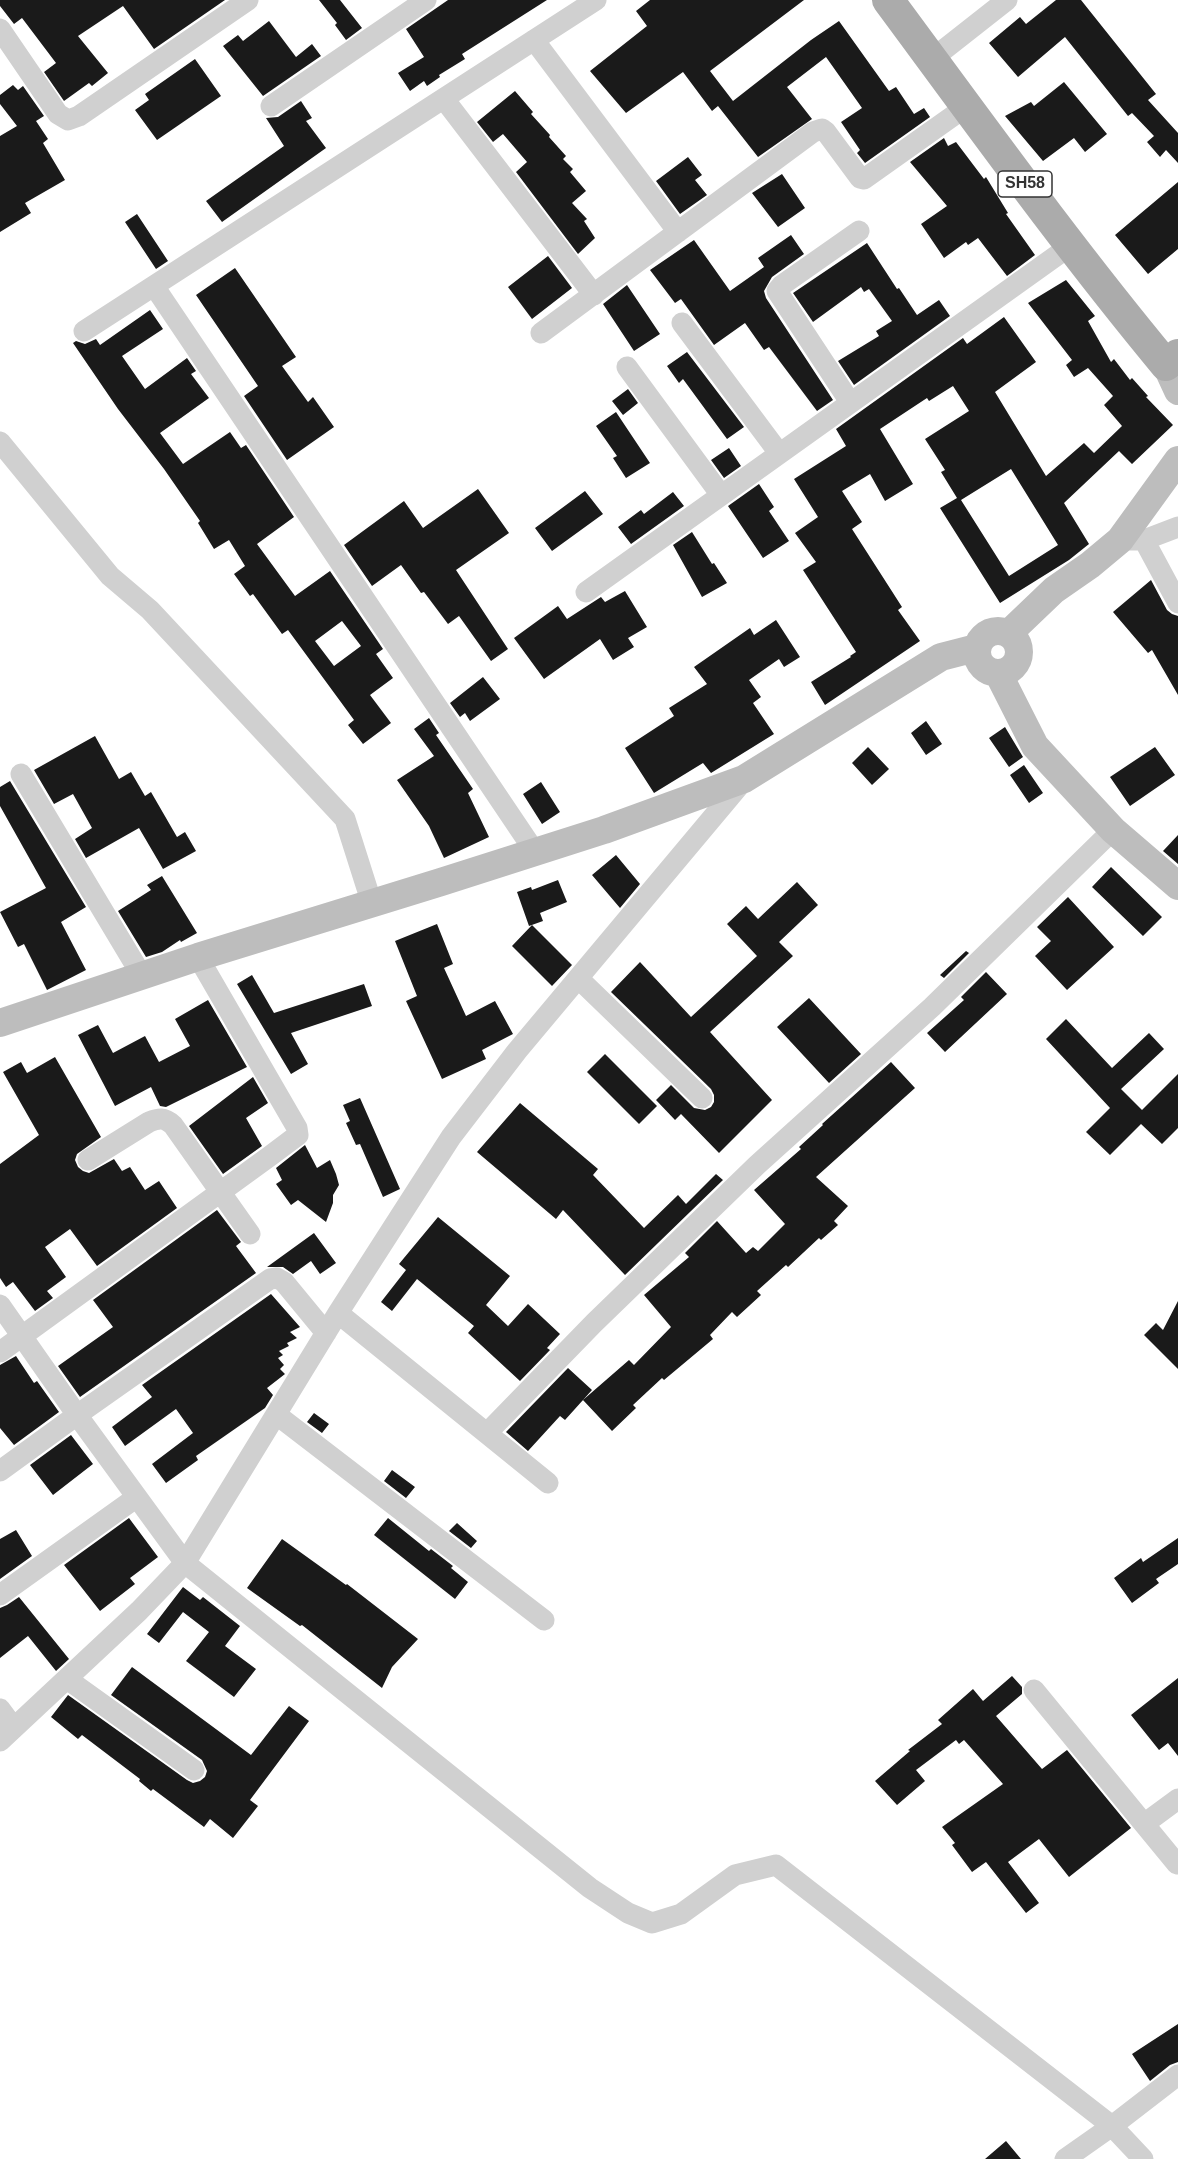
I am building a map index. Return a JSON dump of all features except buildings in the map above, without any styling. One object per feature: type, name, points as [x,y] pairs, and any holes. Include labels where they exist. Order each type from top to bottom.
[{"type":"main road","name":"SH58","points":[[888,0],[1070,246],[1174,370]]},
{"type":"main road","points":[[1009,633],[1054,590],[1132,540],[1178,460]]},
{"type":"main road","points":[[1002,630],[1009,633],[1018,644],[1018,658],[1010,670],[998,673],[989,671],[983,667],[976,655],[976,648],[982,636],[988,632],[1002,630]]},
{"type":"main road","points":[[0,1023],[198,957],[534,852],[744,779],[941,657],[976,648]]},
{"type":"main road","points":[[998,673],[1035,746],[1113,830],[1178,886]]},
{"type":"street","points":[[0,29],[58,114],[68,120],[79,116],[248,0]]},
{"type":"street","points":[[272,106],[426,0]]},
{"type":"street","points":[[84,331],[596,0]]},
{"type":"street","points":[[932,59],[1007,0]]},
{"type":"street","points":[[534,40],[678,232]]},
{"type":"street","points":[[444,99],[594,294]]},
{"type":"street","points":[[541,333],[813,132],[822,129],[826,132],[860,178],[864,179],[967,106]]},
{"type":"street","points":[[850,402],[777,291],[782,285],[859,231]]},
{"type":"street","points":[[586,592],[1070,246]]},
{"type":"street","points":[[154,286],[534,852]]},
{"type":"street","points":[[682,323],[779,453]]},
{"type":"street","points":[[627,367],[721,495]]},
{"type":"street","points":[[0,442],[110,576],[150,610],[345,819],[372,904]]},
{"type":"street","points":[[1178,527],[1132,540],[1178,603]]},
{"type":"street","points":[[21,774],[142,976]]},
{"type":"street","points":[[0,1709],[7,1735],[139,1611],[185,1563],[338,1313],[452,1137],[517,1051],[744,779]]},
{"type":"street","points":[[487,1433],[594,1323],[757,1165],[932,1007],[1113,830]]},
{"type":"street","points":[[0,1352],[298,1135],[297,1128],[198,957]]},
{"type":"street","points":[[578,978],[702,1098]]},
{"type":"street","points":[[88,1160],[149,1122],[158,1118],[167,1119],[250,1234]]},
{"type":"street","points":[[0,1471],[270,1279],[276,1278],[284,1282],[327,1332]]},
{"type":"street","points":[[0,1305],[185,1563],[590,1888],[628,1913],[652,1923],[681,1914],[735,1875],[776,1865],[1113,2126],[1143,2159]]},
{"type":"street","points":[[338,1313],[548,1483]]},
{"type":"street","points":[[277,1415],[544,1620]]},
{"type":"street","points":[[0,1595],[137,1497]]},
{"type":"street","points":[[67,1679],[194,1770]]},
{"type":"street","points":[[1034,1690],[1177,1864]]},
{"type":"street","points":[[1144,1824],[1178,1799]]},
{"type":"street","points":[[1065,2159],[1113,2126],[1178,2075]]}]
